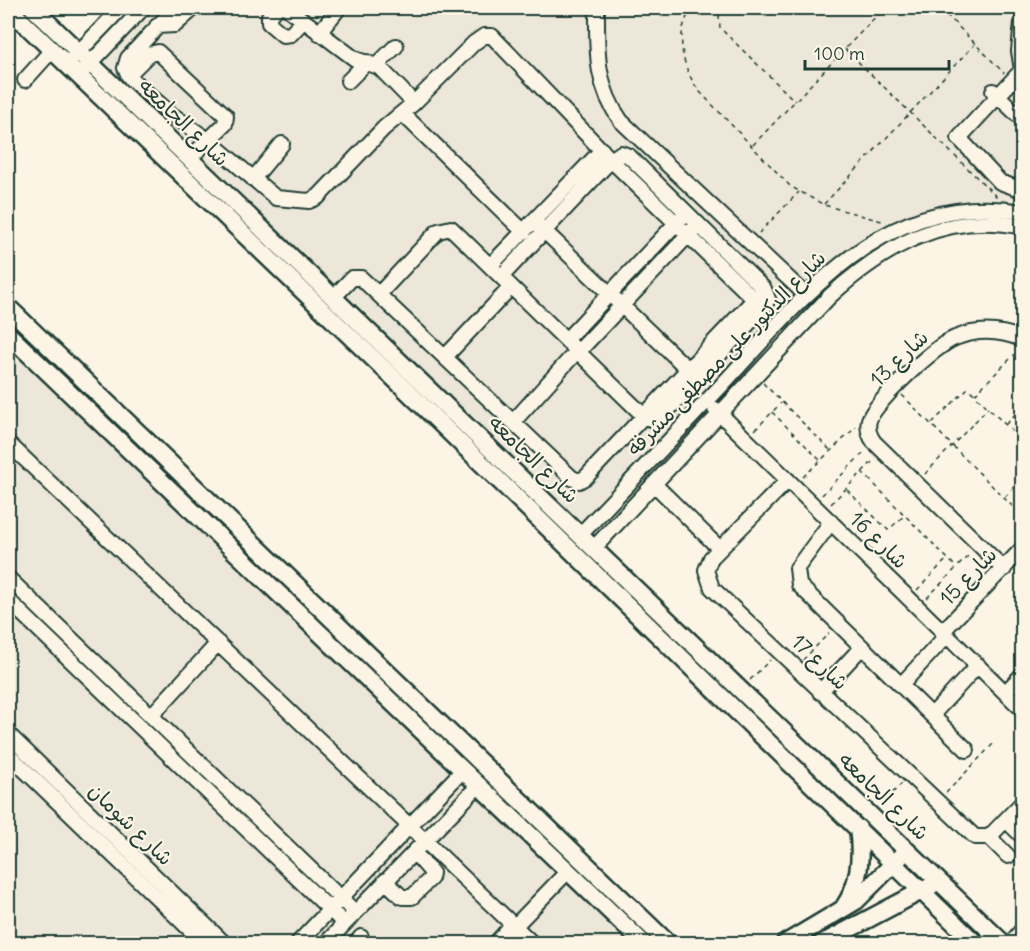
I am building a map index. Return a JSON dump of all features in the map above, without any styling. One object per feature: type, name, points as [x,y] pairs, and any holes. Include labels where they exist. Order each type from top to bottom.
[{"type":"main road","name":"شارع الجامعه","points":[[8,8],[410,382],[594,548],[1004,944]]},
{"type":"main road","name":"شارع الجامعه","points":[[33,8],[334,297],[410,382],[976,944]]},
{"type":"main road","points":[[8,307],[669,944]]},
{"type":"main road","points":[[8,334],[644,944]]},
{"type":"main road","points":[[463,770],[476,757]]},
{"type":"main road","points":[[479,785],[492,771]]},
{"type":"main road","points":[[840,913],[859,873],[861,844],[858,828]]},
{"type":"main road","points":[[784,944],[840,913],[870,889],[907,850]]},
{"type":"main road","points":[[820,944],[923,892],[937,879]]},
{"type":"main road","points":[[613,914],[625,901]]},
{"type":"street","points":[[73,70],[121,8]]},
{"type":"street","points":[[85,57],[143,8]]},
{"type":"street","points":[[175,8],[126,61],[128,75],[171,114],[208,140],[279,200],[315,199],[474,43],[484,36],[492,36],[688,235],[761,299]]},
{"type":"street","points":[[131,20],[153,31],[175,26],[194,8]]},
{"type":"street","points":[[277,8],[269,16],[269,23],[283,35],[291,34],[303,21]]},
{"type":"street","points":[[287,8],[355,59],[372,64],[414,103]]},
{"type":"street","points":[[320,33],[339,8]]},
{"type":"street","points":[[597,8],[599,77],[611,108],[621,121],[806,295]]},
{"type":"street","points":[[1022,23],[1019,51],[1022,70],[1012,81],[994,92],[961,133],[959,141],[1000,182],[1023,190]]},
{"type":"street","points":[[348,81],[396,45]]},
{"type":"street","points":[[26,80],[52,50]]},
{"type":"street","points":[[128,75],[149,54],[161,54],[226,116],[225,124],[189,158]]},
{"type":"street","points":[[994,92],[1023,119]]},
{"type":"street","points":[[402,113],[609,294],[693,374]]},
{"type":"street","points":[[253,179],[282,144]]},
{"type":"street","points":[[490,266],[534,228],[607,155],[626,154],[699,224],[761,299]]},
{"type":"street","name":"شارع الدكتور على مصطفى مشرفه","points":[[580,535],[806,295],[860,249],[906,224],[960,210],[1016,211]]},
{"type":"street","points":[[566,340],[686,212]]},
{"type":"street","points":[[513,422],[699,224]]},
{"type":"street","name":"شارع الدكتور على مصطفى مشرفه","points":[[594,548],[830,296],[868,263],[889,249],[936,230],[963,225],[991,224],[1023,227]]},
{"type":"street","points":[[378,294],[442,228],[451,228],[644,416]]},
{"type":"street","points":[[445,357],[506,282],[534,228]]},
{"type":"street","points":[[334,297],[357,276],[572,478],[579,481],[586,477],[644,416],[693,374],[761,299]]},
{"type":"street","name":"شارع 13","points":[[868,423],[874,411],[930,353],[952,339],[990,332],[1023,339]]},
{"type":"street","name":"شارع 16","points":[[707,401],[1022,706]]},
{"type":"street","points":[[868,423],[879,446],[1004,568]]},
{"type":"street","points":[[8,443],[533,944]]},
{"type":"street","name":"شارع 17","points":[[791,483],[720,549],[708,564],[708,583],[937,803],[975,837],[989,837]]},
{"type":"street","points":[[654,485],[720,549]]},
{"type":"street","points":[[822,514],[797,568],[799,585],[968,750]]},
{"type":"street","name":"شارع 15","points":[[900,684],[1023,549]]},
{"type":"street","points":[[8,578],[355,912]]},
{"type":"street","points":[[8,600],[344,923]]},
{"type":"street","points":[[151,716],[218,643]]},
{"type":"street","points":[[820,692],[862,647]]},
{"type":"street","points":[[932,715],[978,665]]},
{"type":"street","points":[[1006,692],[1023,675]]},
{"type":"street","name":"شارع شومان","points":[[8,734],[46,781],[207,939],[225,944]]},
{"type":"street","points":[[170,755],[180,745]]},
{"type":"street","name":"شارع شومان","points":[[8,754],[46,781]]},
{"type":"street","points":[[297,944],[463,770]]},
{"type":"street","points":[[209,793],[219,782]]},
{"type":"street","points":[[325,944],[479,785]]},
{"type":"street","points":[[1008,856],[989,837],[1023,803]]},
{"type":"street","points":[[1006,820],[1023,836]]},
{"type":"street","points":[[385,882],[402,897],[412,897],[431,878],[432,873],[414,852]]},
{"type":"street","points":[[495,944],[568,871]]},
{"type":"street","points":[[1010,944],[1023,930]]},
{"type":"path","points":[[693,8],[683,24],[685,66],[691,81],[799,192],[824,205],[886,222]]},
{"type":"path","points":[[726,8],[719,16],[720,28],[795,101]]},
{"type":"path","points":[[752,146],[884,8]]},
{"type":"path","points":[[939,8],[1012,81]]},
{"type":"path","points":[[824,205],[975,44]]},
{"type":"path","points":[[845,49],[1016,211]]},
{"type":"path","points":[[750,242],[799,192]]},
{"type":"path","points":[[975,394],[1023,346]]},
{"type":"path","points":[[756,376],[830,450]]},
{"type":"path","points":[[896,388],[1023,516]]},
{"type":"path","points":[[931,424],[966,388],[1023,441]]},
{"type":"path","points":[[746,440],[782,403]]},
{"type":"path","points":[[1005,424],[1023,407]]},
{"type":"path","points":[[916,483],[988,408]]},
{"type":"path","points":[[772,412],[820,460]]},
{"type":"path","points":[[791,483],[820,460],[849,430],[868,423]]},
{"type":"path","points":[[822,514],[862,472],[879,446]]},
{"type":"path","points":[[822,514],[879,446]]},
{"type":"path","points":[[862,472],[957,568]]},
{"type":"path","points":[[1005,498],[1023,479]]},
{"type":"path","points":[[846,489],[888,530],[904,515]]},
{"type":"path","points":[[914,602],[957,568],[980,545]]},
{"type":"path","points":[[914,602],[948,558]]},
{"type":"path","points":[[795,668],[838,623]]},
{"type":"path","points":[[741,690],[778,651]]},
{"type":"path","points":[[937,803],[994,743]]},
{"type":"path","points":[[871,815],[909,776]]},
{"type":"shaded area","points":[[133,8],[1022,8],[1022,221],[1003,218],[955,219],[912,231],[868,253],[836,280],[581,549],[76,67]]},
{"type":"shaded area","points":[[8,321],[657,943],[8,943]]}]
